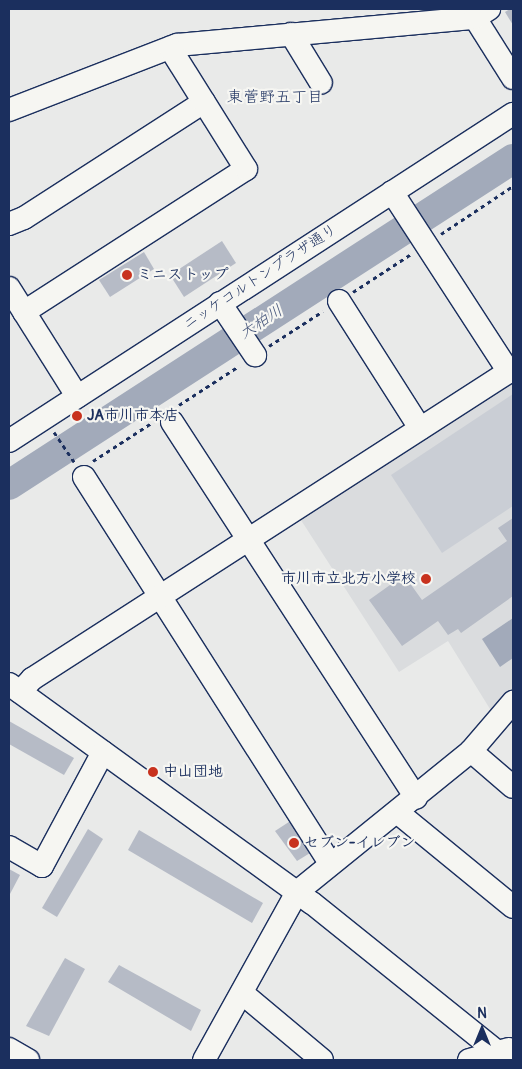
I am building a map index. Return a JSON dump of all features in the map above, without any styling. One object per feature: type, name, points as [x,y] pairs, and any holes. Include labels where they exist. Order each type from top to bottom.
[{"type":"street","points":[[9,110],[170,48],[482,14],[513,78]]},
{"type":"street","points":[[291,34],[321,83]]},
{"type":"street","points":[[24,312],[246,170],[170,48]]},
{"type":"street","points":[[9,224],[24,218],[204,102]]},
{"type":"street","name":"ニッケコルトンプラザ通り","points":[[9,441],[78,396],[226,312],[397,200],[513,114]]},
{"type":"street","points":[[397,200],[511,370],[162,596],[32,679],[14,688],[297,892],[506,1053]]},
{"type":"street","points":[[9,288],[78,396]]},
{"type":"street","points":[[339,301],[420,428]]},
{"type":"street","points":[[226,312],[255,355]]},
{"type":"street","points":[[169,416],[416,798]]},
{"type":"street","points":[[84,471],[331,864]]},
{"type":"street","points":[[204,1060],[297,892],[416,798],[470,751],[512,706]]},
{"type":"street","points":[[470,751],[513,787]]},
{"type":"street","points":[[9,848],[42,866],[103,752]]},
{"type":"street","points":[[397,812],[513,907]]},
{"type":"street","points":[[242,993],[322,1060]]},
{"type":"street","points":[[9,1049],[28,1060]]},
{"type":"street","points":[[469,1060],[506,1053]]},
{"type":"path","points":[[57,435],[84,471],[169,416],[255,355],[513,186]]},
{"type":"shaded area","name":"市川市立北方小学校","points":[[513,377],[513,691],[496,709],[490,709],[448,641],[399,672],[299,517]]},
{"type":"shaded area","points":[[513,394],[513,506],[442,553],[391,475]]},
{"type":"water","points":[[513,618],[513,658],[500,667],[482,639]]},
{"type":"building","points":[[513,9],[513,25],[505,12]]},
{"type":"building","points":[[222,241],[236,263],[184,297],[170,275]]},
{"type":"building","name":"ミニストップ","points":[[144,252],[154,269],[110,297],[99,280]]},
{"type":"building","points":[[513,518],[513,596],[461,633],[458,629],[448,635],[438,621],[402,646],[369,600],[404,575],[422,600],[507,541],[498,528]]},
{"type":"building","points":[[9,721],[74,758],[64,775],[9,744]]},
{"type":"building","points":[[295,818],[315,850],[297,861],[275,831]]},
{"type":"building","points":[[88,829],[103,839],[57,917],[42,908]]},
{"type":"building","points":[[139,830],[263,903],[252,923],[128,850]]},
{"type":"building","points":[[9,869],[20,875],[10,894],[9,894]]},
{"type":"building","points":[[65,958],[85,969],[49,1036],[26,1026]]},
{"type":"building","points":[[119,965],[201,1010],[191,1031],[108,982]]},
{"type":"waterway","name":"大柏川","points":[[9,485],[513,159]]},
{"type":"place","name":"ミニストップ","points":[[127,275]]},
{"type":"place","name":"JA市川市本店","points":[[77,416]]},
{"type":"place","name":"市川市立北方小学校","points":[[426,579]]},
{"type":"place","name":"中山団地","points":[[153,772]]},
{"type":"place","name":"セブン-イレブン","points":[[294,843]]},
{"type":"district","name":"東菅野五丁目","points":[[275,97]]}]
